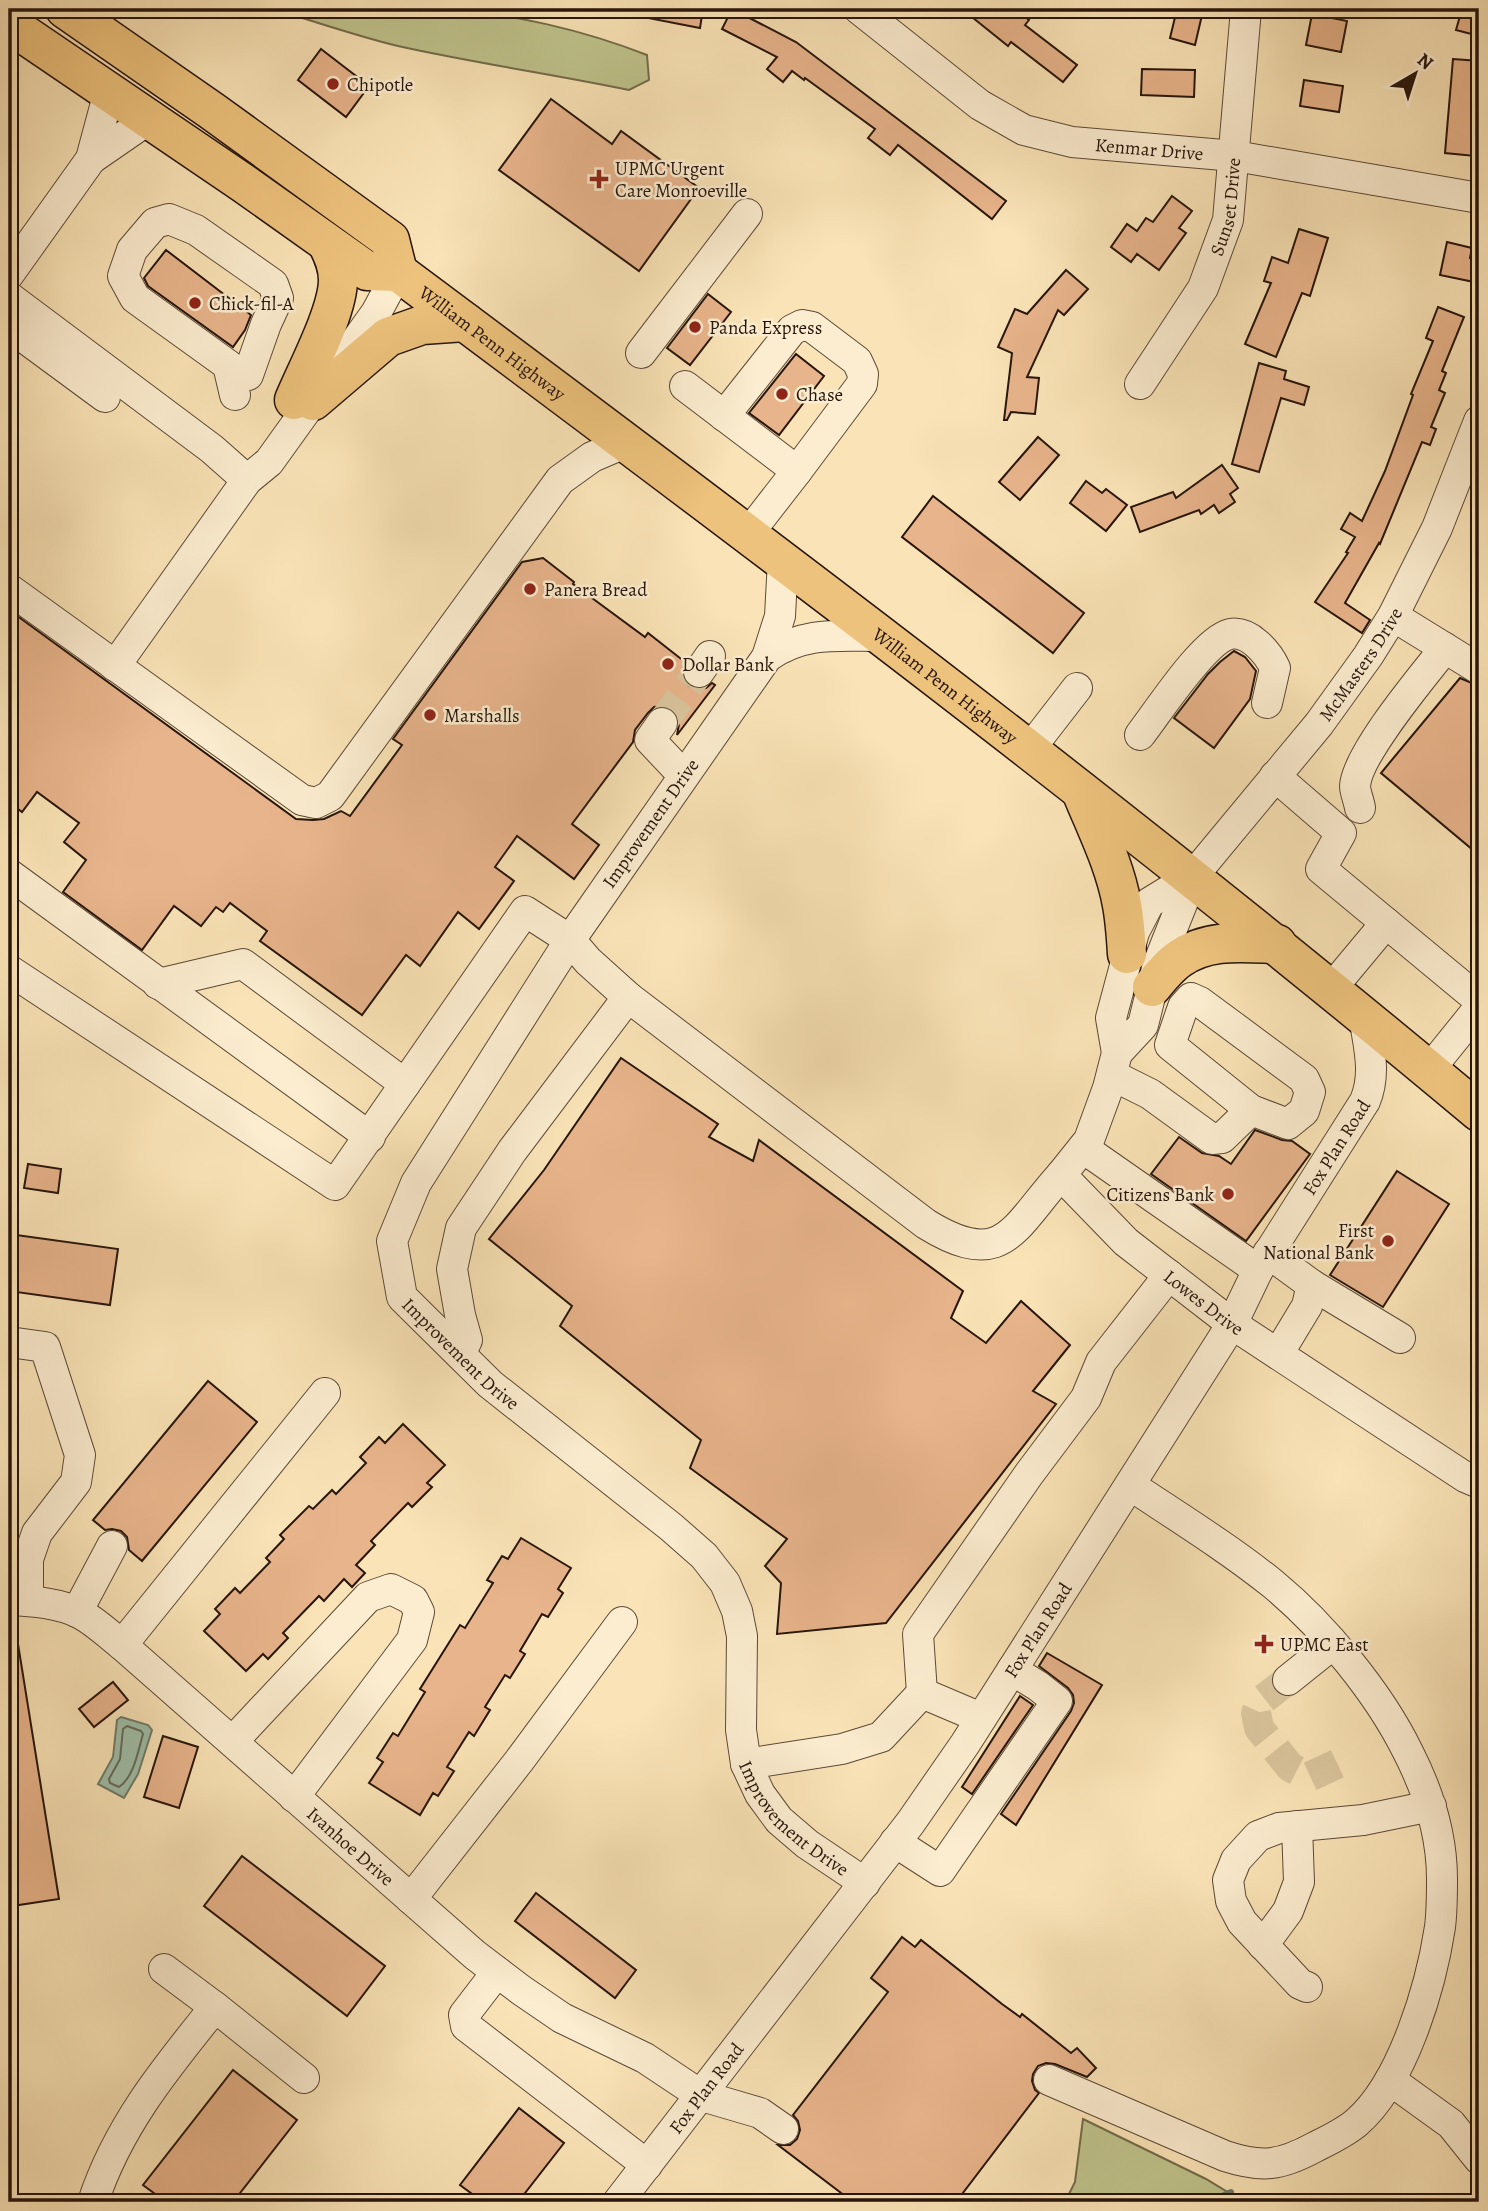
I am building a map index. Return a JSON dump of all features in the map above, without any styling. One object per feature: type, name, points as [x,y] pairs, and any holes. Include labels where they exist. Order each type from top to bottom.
[{"type":"highway","points":[[9,24],[367,271],[398,272],[390,240],[65,9]]},
{"type":"highway","points":[[304,400],[335,298],[338,277],[327,243]]},
{"type":"highway","name":"William Penn Highway","points":[[398,272],[783,560],[1193,876],[1454,1091]]},
{"type":"highway","points":[[304,400],[388,337],[422,325],[466,322]]},
{"type":"highway","points":[[1080,790],[1117,885],[1125,921],[1127,954]]},
{"type":"highway","points":[[1152,987],[1178,959],[1199,948],[1226,943],[1277,944]]},
{"type":"highway","points":[[1454,1091],[1479,1136]]},
{"type":"street","name":"Kenmar Drive","points":[[859,9],[980,105],[1024,130],[1072,142],[1235,156],[1479,198]]},
{"type":"street","name":"Sunset Drive","points":[[1140,384],[1203,288],[1228,220],[1246,9]]},
{"type":"street","points":[[9,274],[91,159],[110,92]]},
{"type":"street","points":[[91,159],[149,119]]},
{"type":"street","points":[[641,353],[747,214]]},
{"type":"street","points":[[169,219],[196,230],[273,284],[278,298],[242,385],[228,365],[135,298],[124,276],[132,250],[155,223],[169,219]]},
{"type":"street","points":[[115,666],[247,480],[269,463],[363,304],[398,272]]},
{"type":"street","points":[[9,297],[212,449],[247,480]]},
{"type":"street","points":[[724,416],[792,330],[802,325],[812,327],[857,361],[863,374],[862,384],[748,534]]},
{"type":"street","points":[[14,330],[105,397]]},
{"type":"street","points":[[685,386],[797,471]]},
{"type":"street","points":[[560,480],[564,459],[594,418]]},
{"type":"street","name":"McMasters Drive","points":[[1193,876],[1343,692],[1393,616],[1437,528],[1479,421]]},
{"type":"street","points":[[9,589],[302,800],[309,803],[323,801],[330,796],[560,480],[592,457],[627,442]]},
{"type":"street","points":[[767,657],[779,616],[783,560]]},
{"type":"street","points":[[1393,616],[1479,669]]},
{"type":"street","points":[[1140,735],[1201,655],[1221,637],[1233,633],[1244,635],[1269,655],[1275,668],[1267,703]]},
{"type":"street","points":[[767,657],[789,643],[810,637],[881,636]]},
{"type":"street","points":[[1360,808],[1355,786],[1364,761],[1377,738],[1445,648]]},
{"type":"street","name":"Improvement Drive","points":[[767,657],[570,940],[416,1184],[391,1241],[402,1297],[491,1384],[704,1556],[725,1583],[737,1611],[742,1636],[741,1718],[746,1764],[760,1794],[779,1820],[807,1844],[865,1883]]},
{"type":"street","points":[[1029,750],[1077,688]]},
{"type":"street","points":[[662,723],[650,740],[683,775]]},
{"type":"street","points":[[1275,776],[1341,833],[1321,869],[1479,1000]]},
{"type":"street","points":[[9,874],[370,1137]]},
{"type":"street","points":[[9,971],[335,1185],[525,911],[570,940],[588,961],[628,997],[916,1216],[946,1236],[974,1245],[987,1245],[1000,1242],[1016,1230],[1095,1130],[1114,1064],[1111,1018],[1134,932],[1149,903],[1193,876]]},
{"type":"street","points":[[1114,1064],[1143,1025],[1165,946],[1193,876]]},
{"type":"street","points":[[1331,989],[1386,923]]},
{"type":"street","points":[[158,984],[243,964],[405,1084]]},
{"type":"street","points":[[460,1354],[467,1340],[452,1269],[461,1228],[512,1151],[628,997]]},
{"type":"street","points":[[1114,1064],[1156,1053],[1170,1045],[1183,1007],[1191,998],[1304,1079],[1310,1093],[1304,1111],[1288,1124],[1251,1111],[1170,1045]]},
{"type":"street","points":[[1454,1091],[1479,1008]]},
{"type":"street","name":"Fox Plan Road","points":[[626,2199],[647,2165],[865,1883],[981,1718],[1232,1324],[1263,1262],[1368,1093],[1372,1065],[1364,1015]]},
{"type":"street","points":[[1114,1064],[1212,1139],[1222,1138],[1251,1111]]},
{"type":"street","points":[[1083,1148],[1263,1262],[1312,1285],[1400,1338]]},
{"type":"street","name":"Lowes Drive","points":[[1061,1175],[1115,1233],[1232,1324],[1465,1477],[1479,1483]]},
{"type":"street","points":[[746,1764],[842,1749],[881,1737],[922,1693],[918,1634],[1029,1474],[1086,1398],[1101,1362],[1169,1275]]},
{"type":"street","points":[[1279,1354],[1307,1306],[1312,1285]]},
{"type":"street","points":[[9,1342],[45,1347],[79,1455],[76,1482],[37,1533],[18,1600]]},
{"type":"street","points":[[122,1645],[325,1392]]},
{"type":"street","points":[[1049,2080],[1224,2156],[1266,2165],[1289,2159],[1355,2124],[1390,2080],[1413,2028],[1431,1974],[1441,1924],[1442,1876],[1431,1806],[1407,1750],[1373,1695],[1333,1644],[1302,1610],[1274,1585],[1236,1556],[1130,1485]]},
{"type":"street","points":[[77,1612],[112,1546]]},
{"type":"street","points":[[233,1741],[368,1597],[391,1588],[412,1600],[419,1612],[412,1640],[294,1797]]},
{"type":"street","name":"Ivanhoe Drive","points":[[18,1600],[77,1612],[122,1645],[497,1972],[562,2018],[645,2059],[702,2096],[760,2113],[783,2129]]},
{"type":"street","points":[[411,1899],[519,1761],[622,1622]]},
{"type":"street","points":[[1288,1680],[1333,1644]]},
{"type":"street","points":[[895,1842],[940,1871],[1057,1702],[1012,1670]]},
{"type":"street","points":[[922,1693],[981,1718]]},
{"type":"street","points":[[1307,1987],[1300,1984],[1242,1922],[1231,1901],[1228,1880],[1236,1860],[1258,1836],[1279,1828],[1363,1820],[1431,1806]]},
{"type":"street","points":[[1263,1945],[1288,1910],[1298,1882],[1297,1826]]},
{"type":"street","points":[[164,1969],[304,2078]]},
{"type":"street","points":[[497,1972],[464,2015],[466,2026],[647,2165]]},
{"type":"street","points":[[93,2202],[104,2169],[131,2118],[176,2055],[215,2007]]},
{"type":"street","points":[[1390,2080],[1465,2128],[1479,2159]]},
{"type":"green space","points":[[423,8],[520,19],[599,38],[647,55],[649,80],[629,90],[427,52],[370,39],[290,14],[291,9]]},
{"type":"green space","points":[[1083,2119],[1206,2179],[1244,2202],[1065,2202],[1075,2182]]},
{"type":"water","points":[[121,1717],[148,1725],[152,1730],[138,1774],[124,1798],[98,1784],[113,1757],[117,1720]]},
{"type":"building","points":[[643,9],[703,9],[700,28],[643,17]]},
{"type":"building","points":[[732,9],[796,42],[1006,201],[992,219],[898,145],[890,155],[868,138],[875,129],[805,78],[804,80],[792,71],[783,82],[767,69],[777,57],[722,29]]},
{"type":"building","points":[[962,9],[1016,9],[1029,20],[1025,25],[1077,65],[1063,82],[1011,42],[1008,46]]},
{"type":"building","points":[[1177,9],[1202,15],[1195,45],[1170,38]]},
{"type":"building","points":[[1462,9],[1479,9],[1479,36],[1456,30]]},
{"type":"building","points":[[1312,14],[1347,21],[1341,52],[1306,45]]},
{"type":"building","points":[[321,49],[369,86],[346,117],[298,80]]},
{"type":"building","points":[[1453,59],[1479,61],[1476,114],[1479,115],[1475,156],[1445,153]]},
{"type":"building","points":[[1142,69],[1195,70],[1194,97],[1141,95]]},
{"type":"building","points":[[1304,80],[1343,86],[1339,112],[1300,106]]},
{"type":"building","name":"UPMC Urgent Care Monroeville","points":[[551,99],[612,144],[621,131],[699,188],[639,271],[499,170]]},
{"type":"building","points":[[1172,196],[1192,211],[1179,228],[1186,233],[1159,270],[1137,254],[1131,262],[1111,247],[1127,224],[1137,231],[1146,218],[1153,222]]},
{"type":"building","points":[[1299,229],[1328,238],[1310,296],[1302,293],[1276,357],[1245,344],[1271,283],[1264,281],[1272,257],[1288,263]]},
{"type":"building","points":[[1447,242],[1472,248],[1470,258],[1478,260],[1474,282],[1440,275]]},
{"type":"building","points":[[166,250],[251,315],[245,330],[233,347],[148,286],[144,278]]},
{"type":"building","points":[[1066,270],[1088,289],[1064,315],[1058,310],[1027,377],[1039,378],[1035,414],[1011,412],[1007,420],[1004,420],[1012,353],[998,347],[1015,309],[1027,314]]},
{"type":"building","name":"Panda Express","points":[[708,294],[731,312],[690,365],[667,348]]},
{"type":"building","points":[[1438,307],[1464,317],[1442,371],[1446,373],[1439,390],[1445,393],[1431,427],[1436,429],[1430,445],[1422,442],[1380,544],[1345,603],[1370,620],[1362,633],[1315,602],[1348,553],[1346,552],[1355,537],[1341,529],[1350,513],[1362,521],[1385,471],[1413,395],[1411,394],[1433,341],[1426,338]]},
{"type":"building","name":"Chase","points":[[796,354],[824,376],[779,435],[749,413]]},
{"type":"building","points":[[1259,363],[1286,371],[1284,379],[1309,387],[1304,405],[1281,398],[1259,472],[1232,464]]},
{"type":"building","points":[[1038,437],[1059,455],[1020,500],[999,482]]},
{"type":"building","points":[[1222,465],[1238,488],[1230,494],[1235,502],[1219,513],[1214,505],[1201,514],[1199,510],[1140,532],[1131,507],[1173,492],[1176,498]]},
{"type":"building","points":[[1086,481],[1102,493],[1106,489],[1127,505],[1106,531],[1070,503]]},
{"type":"building","points":[[933,496],[1084,613],[1053,653],[902,537]]},
{"type":"building","points":[[543,558],[574,582],[573,584],[645,637],[648,633],[685,662],[683,679],[689,686],[698,689],[706,688],[712,683],[715,685],[677,735],[678,715],[673,709],[663,706],[654,707],[635,730],[633,742],[572,824],[599,845],[574,879],[517,836],[495,867],[514,881],[479,929],[458,912],[420,966],[406,955],[362,1015],[260,941],[267,931],[230,903],[223,912],[216,907],[201,926],[174,906],[142,950],[63,892],[86,860],[64,842],[79,823],[37,792],[22,812],[9,802],[9,610],[296,819],[324,819],[341,811],[350,816],[402,745],[393,739],[522,562]]},
{"type":"building","points":[[1234,651],[1245,657],[1256,671],[1250,699],[1214,748],[1174,718],[1208,674]]},
{"type":"building","points":[[1460,678],[1479,686],[1479,855],[1381,773]]},
{"type":"building","points":[[621,1058],[718,1124],[709,1137],[753,1161],[759,1140],[963,1291],[951,1318],[986,1343],[1021,1301],[1070,1345],[1033,1391],[1056,1404],[886,1623],[777,1634],[781,1583],[765,1566],[787,1539],[690,1468],[701,1440],[560,1326],[572,1306],[489,1239],[544,1170]]},
{"type":"building","name":"Citizens Bank","points":[[1255,1130],[1292,1141],[1310,1154],[1246,1241],[1151,1174],[1179,1137],[1202,1153],[1219,1156],[1231,1164]]},
{"type":"building","points":[[28,1164],[61,1169],[58,1193],[24,1188]]},
{"type":"building","name":"First National Bank","points":[[1397,1171],[1449,1204],[1383,1307],[1330,1275]]},
{"type":"building","points":[[9,1234],[118,1249],[110,1305],[9,1291]]},
{"type":"building","points":[[208,1381],[257,1422],[142,1561],[129,1550],[127,1537],[121,1531],[105,1530],[93,1520]]},
{"type":"building","points":[[403,1424],[445,1465],[427,1483],[432,1487],[412,1507],[408,1503],[371,1541],[375,1545],[356,1565],[365,1573],[352,1587],[344,1579],[324,1601],[319,1596],[283,1633],[288,1638],[268,1659],[263,1654],[246,1671],[204,1631],[220,1614],[215,1609],[235,1588],[240,1593],[270,1562],[266,1558],[284,1539],[280,1535],[309,1506],[313,1509],[332,1490],[336,1494],[366,1463],[360,1457],[379,1437],[385,1443]]},
{"type":"building","points":[[521,1538],[571,1568],[558,1589],[563,1593],[548,1617],[542,1614],[520,1651],[525,1654],[510,1678],[505,1675],[485,1707],[490,1710],[474,1736],[469,1732],[447,1767],[454,1771],[438,1796],[433,1793],[420,1815],[369,1783],[383,1762],[377,1758],[393,1733],[398,1736],[425,1692],[420,1689],[460,1625],[465,1628],[493,1583],[487,1580],[502,1556],[508,1559]]},
{"type":"building","points":[[18,1644],[59,1899],[12,1906],[9,1887],[9,1645]]},
{"type":"building","points":[[1047,1653],[1102,1685],[1016,1825],[1001,1814],[1074,1703],[1068,1688],[1039,1666]]},
{"type":"building","points":[[113,1682],[128,1700],[94,1727],[79,1709]]},
{"type":"building","points":[[1020,1696],[1033,1705],[972,1794],[962,1787]]},
{"type":"building","points":[[163,1736],[198,1747],[179,1808],[144,1797]]},
{"type":"building","points":[[242,1856],[385,1966],[347,2016],[204,1906]]},
{"type":"building","points":[[536,1893],[636,1970],[615,1998],[515,1921]]},
{"type":"building","points":[[902,1937],[915,1947],[921,1940],[1002,2004],[1020,2017],[1022,2014],[1071,2053],[1077,2048],[1096,2068],[1087,2077],[1055,2064],[1038,2066],[1032,2081],[1039,2093],[956,2202],[853,2202],[778,2145],[790,2145],[797,2139],[800,2130],[793,2115],[888,1992],[871,1978]]},
{"type":"building","points":[[233,2070],[297,2120],[233,2202],[166,2202],[143,2185]]},
{"type":"building","points":[[519,2108],[564,2143],[518,2202],[483,2202],[460,2185]]},
{"type":"waterway","points":[[1208,2202],[1231,2192]]},
{"type":"tunnel","points":[[662,723],[699,672]]},
{"type":"tunnel","points":[[1288,1680],[1262,1700],[1256,1713],[1259,1728],[1290,1767],[1309,1777],[1341,1762]]},
{"type":"place","name":"Chipotle","points":[[333,84]]},
{"type":"place","name":"UPMC Urgent Care Monroeville","points":[[599,179]]},
{"type":"place","name":"Chick-fil-A","points":[[195,303]]},
{"type":"place","name":"Panda Express","points":[[695,327]]},
{"type":"place","name":"Chase","points":[[782,394]]},
{"type":"place","name":"Panera Bread","points":[[530,589]]},
{"type":"place","name":"Dollar Bank","points":[[668,664]]},
{"type":"place","name":"Marshalls","points":[[430,715]]},
{"type":"place","name":"Citizens Bank","points":[[1228,1194]]},
{"type":"place","name":"First National Bank","points":[[1388,1241]]},
{"type":"place","name":"UPMC East","points":[[1264,1644]]}]
